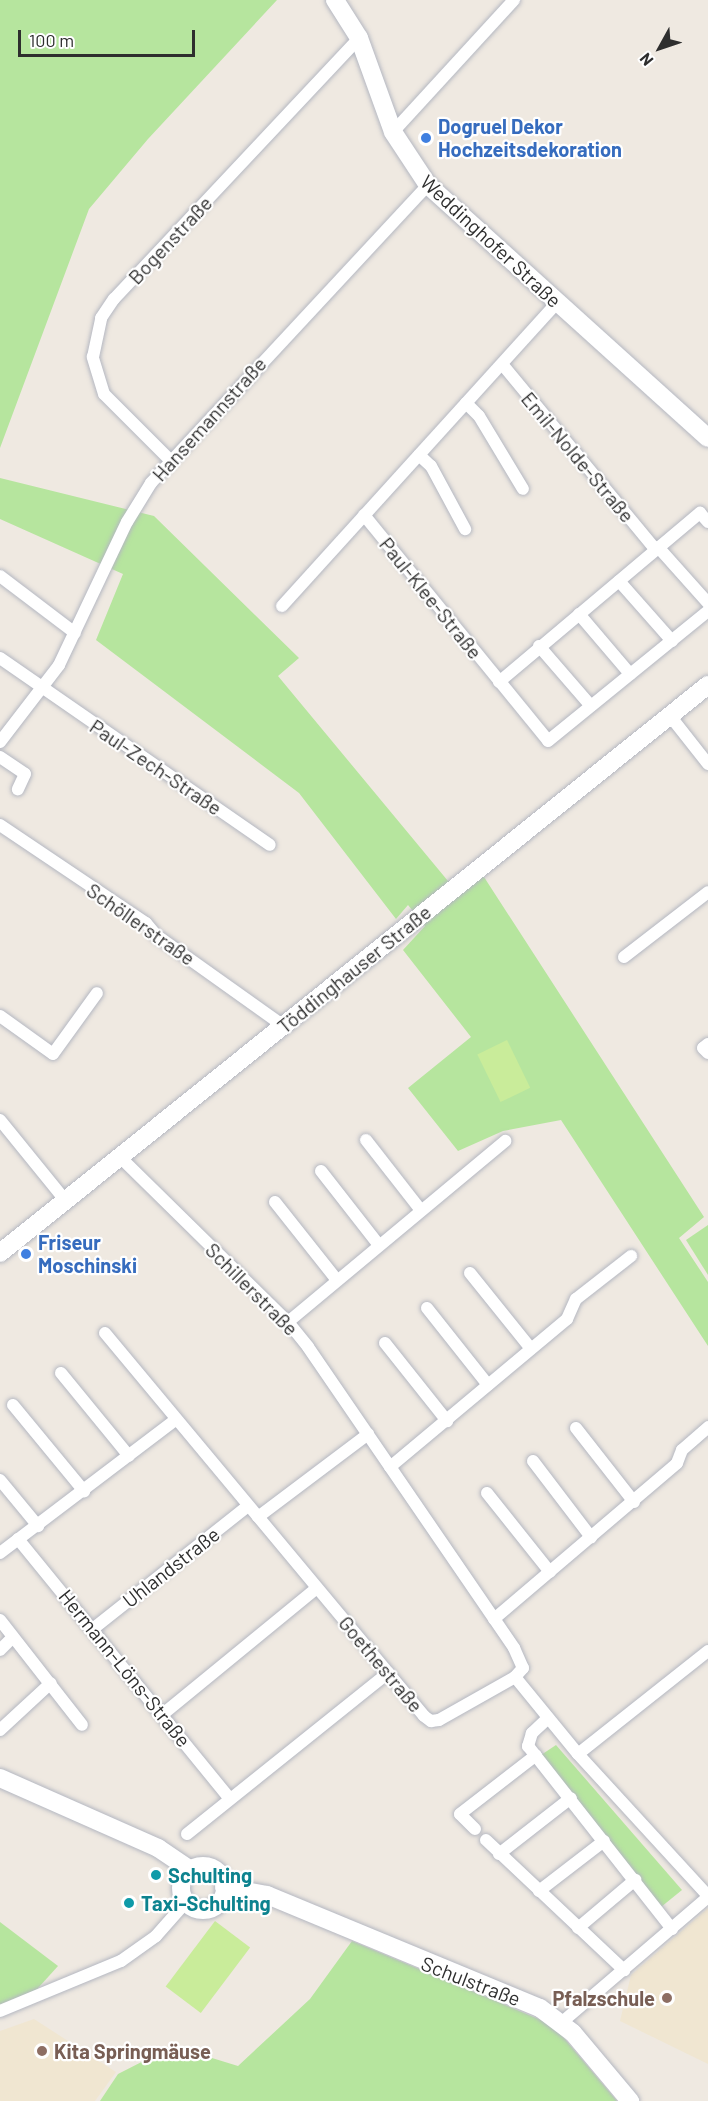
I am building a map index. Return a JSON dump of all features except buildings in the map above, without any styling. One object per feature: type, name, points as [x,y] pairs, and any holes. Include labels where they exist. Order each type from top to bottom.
[{"type":"street","name":"Weddinghofer Straße","points":[[334,0],[359,38],[393,132],[428,184],[708,438]]},
{"type":"street","points":[[393,132],[514,0]]},
{"type":"street","name":"Bogenstraße","points":[[170,460],[104,394],[93,357],[101,318],[114,299],[359,38]]},
{"type":"street","name":"Hansemannstraße","points":[[0,742],[59,665],[127,522],[170,460],[428,184]]},
{"type":"street","points":[[282,606],[557,303]]},
{"type":"street","name":"Emil-Nolde-Straße","points":[[502,364],[656,548],[708,603]]},
{"type":"street","points":[[466,403],[478,416],[523,489]]},
{"type":"street","points":[[419,455],[431,466],[465,529]]},
{"type":"street","points":[[499,682],[539,646],[700,513],[708,522]]},
{"type":"street","name":"Paul-Klee-Straße","points":[[364,515],[548,741],[591,706]]},
{"type":"street","points":[[0,576],[75,633]]},
{"type":"street","points":[[619,581],[672,641]]},
{"type":"street","points":[[539,646],[591,706],[708,611]]},
{"type":"street","points":[[579,614],[630,674]]},
{"type":"street","points":[[0,658],[41,689]]},
{"type":"street","name":"Töddinghauser Straße","points":[[0,1254],[65,1200],[192,1103],[282,1025],[671,717],[708,685]]},
{"type":"street","name":"Paul-Zech-Straße","points":[[41,689],[270,845]]},
{"type":"street","points":[[671,717],[708,764]]},
{"type":"street","points":[[0,757],[25,774],[18,789]]},
{"type":"street","name":"Schöllerstraße","points":[[0,825],[146,923],[156,935],[282,1025]]},
{"type":"street","points":[[624,957],[708,892]]},
{"type":"street","points":[[0,1016],[53,1054],[97,993]]},
{"type":"street","points":[[708,1044],[704,1048],[708,1053]]},
{"type":"street","points":[[0,1120],[65,1200]]},
{"type":"street","points":[[366,1140],[420,1209]]},
{"type":"street","points":[[288,1322],[336,1279],[504,1141]]},
{"type":"street","name":"Schillerstraße","points":[[120,1157],[288,1322],[368,1434],[523,1663],[515,1677]]},
{"type":"street","points":[[321,1171],[378,1244]]},
{"type":"street","points":[[275,1202],[336,1279]]},
{"type":"street","points":[[390,1467],[567,1319],[576,1299],[631,1256]]},
{"type":"street","points":[[470,1274],[531,1349]]},
{"type":"street","points":[[427,1308],[488,1385]]},
{"type":"street","name":"Goethestraße","points":[[105,1333],[175,1420],[431,1721],[515,1677]]},
{"type":"street","points":[[385,1342],[447,1420]]},
{"type":"street","points":[[61,1373],[129,1456]]},
{"type":"street","points":[[13,1405],[84,1491]]},
{"type":"street","points":[[0,1553],[175,1420]]},
{"type":"street","points":[[494,1619],[634,1502],[677,1463],[682,1450],[708,1427]]},
{"type":"street","points":[[576,1428],[634,1502]]},
{"type":"street","points":[[258,1517],[368,1434]]},
{"type":"street","points":[[533,1461],[591,1537]]},
{"type":"street","points":[[0,1480],[38,1526]]},
{"type":"street","points":[[487,1493],[550,1572]]},
{"type":"street","name":"Uhlandstraße","points":[[94,1628],[248,1506]]},
{"type":"street","name":"Hermann-Löns-Straße","points":[[18,1539],[94,1628],[230,1799]]},
{"type":"street","points":[[163,1714],[317,1588]]},
{"type":"street","points":[[0,1620],[82,1725]]},
{"type":"street","points":[[0,1650],[13,1637]]},
{"type":"street","points":[[578,1754],[708,1651]]},
{"type":"street","points":[[187,1834],[388,1673]]},
{"type":"street","points":[[515,1677],[547,1719],[708,1896],[561,2023]]},
{"type":"street","points":[[0,1730],[51,1683]]},
{"type":"street","points":[[547,1719],[528,1738],[536,1755],[672,1929]]},
{"type":"street","points":[[475,1829],[460,1814],[536,1755]]},
{"type":"street","points":[[0,1778],[158,1848],[191,1870],[210,1867],[220,1875],[222,1894],[207,1909],[186,1902]]},
{"type":"street","points":[[499,1854],[571,1798]]},
{"type":"street","points":[[486,1840],[624,1970]]},
{"type":"street","points":[[539,1891],[604,1841]]},
{"type":"street","points":[[186,1902],[182,1882],[191,1870]]},
{"type":"street","points":[[578,1928],[635,1880]]},
{"type":"street","name":"Schulstraße","points":[[222,1894],[282,1903],[518,1997],[561,2023],[630,2101]]},
{"type":"street","points":[[0,2011],[121,1961],[156,1936],[186,1902]]},
{"type":"shaded area","name":"Pfalzschule","points":[[708,1908],[708,2064],[620,2021],[631,1975]]},
{"type":"shaded area","name":"Kita Springmäuse","points":[[34,2019],[116,2072],[95,2101],[0,2101],[0,2031]]},
{"type":"green space","points":[[0,0],[277,0],[148,139],[89,209],[0,448]]},
{"type":"green space","points":[[0,478],[154,516],[299,658],[278,676],[448,881],[484,877],[704,1217],[679,1238],[708,1282],[708,1346],[561,1120],[503,1131],[458,1151],[408,1088],[471,1037],[403,950],[425,926],[408,905],[396,919],[299,793],[96,640],[123,574],[0,519]]},
{"type":"green space","points":[[507,1040],[530,1088],[501,1102],[477,1054]]},
{"type":"green space","points":[[708,1225],[708,1275],[686,1240]]},
{"type":"green space","points":[[556,1745],[682,1890],[661,1907],[541,1755]]},
{"type":"green space","points":[[215,1921],[250,1947],[201,2013],[166,1986]]},
{"type":"green space","points":[[0,1922],[58,1966],[30,1997],[0,2007]]},
{"type":"green space","points":[[352,1941],[553,2025],[617,2101],[100,2101],[118,2074],[173,2046],[238,2066],[310,1999]]},
{"type":"place","name":"Dogruel Dekor Hochzeitsdekoration","points":[[426,138]]},
{"type":"place","name":"Friseur Moschinski","points":[[26,1254]]},
{"type":"place","name":"Schulting","points":[[156,1875]]},
{"type":"place","name":"Taxi-Schulting","points":[[129,1903]]},
{"type":"place","name":"Pfalzschule","points":[[667,1998]]},
{"type":"place","name":"Kita Springmäuse","points":[[42,2051]]}]
